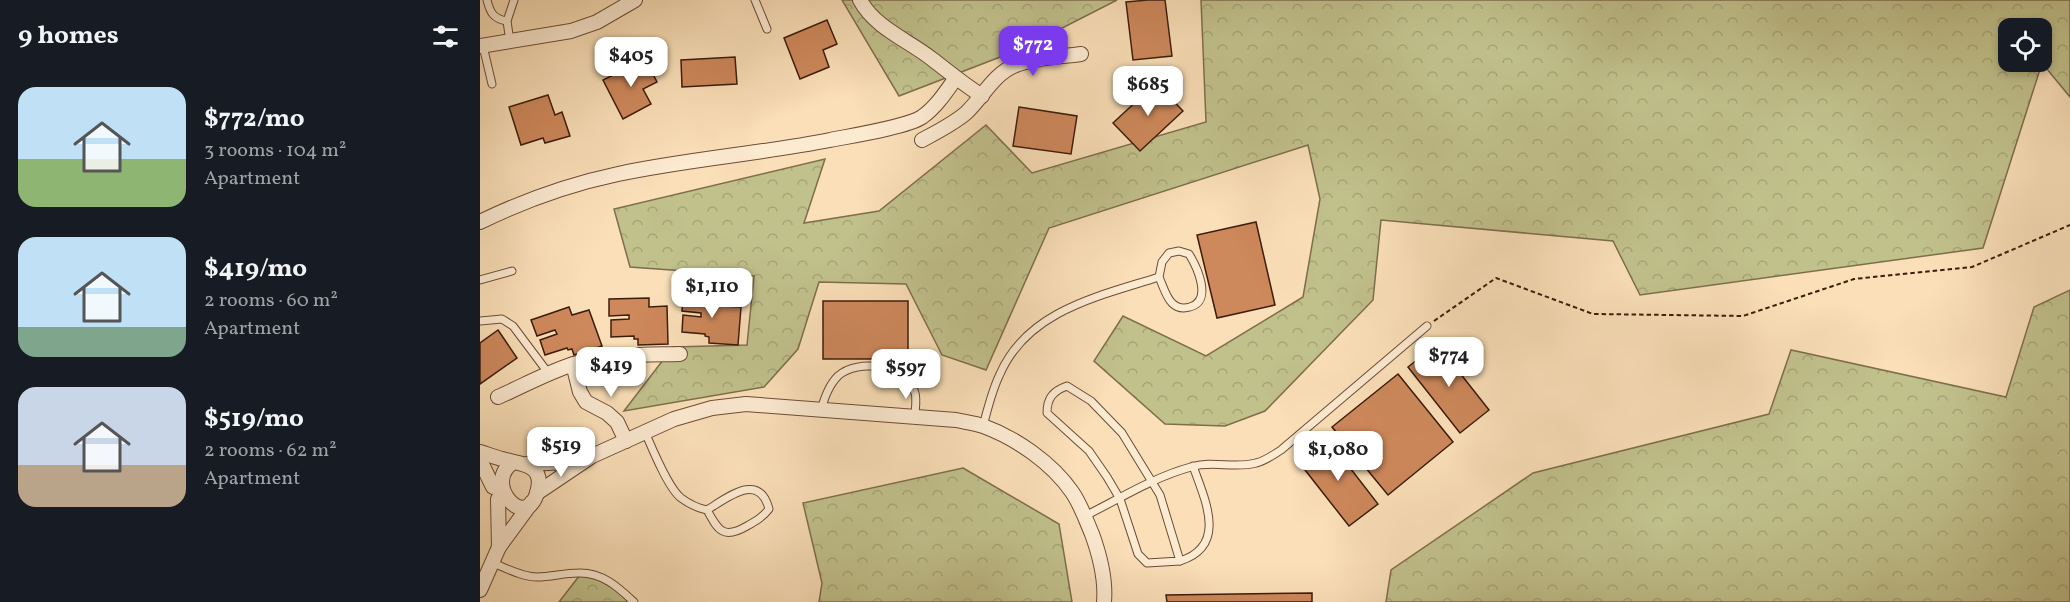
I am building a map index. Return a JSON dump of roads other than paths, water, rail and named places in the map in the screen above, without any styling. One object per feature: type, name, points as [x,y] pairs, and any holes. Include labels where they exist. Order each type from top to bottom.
[{"type":"street","points":[[481,46],[571,31],[597,22],[635,0]]},
{"type":"street","points":[[860,0],[874,20],[982,96]]},
{"type":"street","points":[[922,140],[952,124],[966,113],[998,76],[1015,65],[1038,59],[1081,54]]},
{"type":"street","points":[[480,222],[574,185],[618,174],[790,148],[898,125],[921,118],[937,103],[956,79]]},
{"type":"street","points":[[498,397],[573,364],[622,355],[680,354]]},
{"type":"street","points":[[573,364],[580,392],[586,402],[607,413],[617,422],[626,441]]},
{"type":"street","points":[[500,547],[495,475],[502,466],[520,463],[567,462],[592,456],[674,419],[711,408],[746,404],[956,420],[983,426],[1017,443],[1049,466],[1072,492],[1098,552],[1105,588],[1104,602]]},
{"type":"street","points":[[480,452],[533,469],[538,476],[539,485],[535,497],[500,547],[480,588]]},
{"type":"street","points":[[480,460],[496,493],[506,505],[515,508],[524,506],[592,456]]},
{"type":"lane","points":[[487,0],[493,15],[507,21]]},
{"type":"lane","points":[[510,42],[507,21],[514,0]]},
{"type":"lane","points":[[755,0],[768,29]]},
{"type":"lane","points":[[481,46],[492,84]]},
{"type":"lane","points":[[1179,251],[1189,254],[1195,263],[1202,290],[1201,299],[1195,306],[1183,309],[1173,305],[1160,277],[1162,262],[1169,253],[1179,251]]},
{"type":"lane","points":[[480,280],[512,271]]},
{"type":"lane","points":[[983,426],[1000,372],[1015,348],[1034,328],[1056,314],[1087,300],[1160,277]]},
{"type":"lane","points":[[480,321],[502,320],[513,326],[549,374]]},
{"type":"lane","points":[[1084,516],[1153,482],[1193,466],[1210,463],[1238,465],[1256,463],[1269,457],[1281,450],[1427,326]]},
{"type":"lane","points":[[821,409],[829,387],[840,375],[854,367],[882,368],[897,373],[909,382],[915,394],[915,417]]},
{"type":"lane","points":[[1180,561],[1160,495],[1122,433],[1107,416],[1067,386],[1052,394],[1047,402],[1047,413],[1089,452],[1107,477],[1120,499],[1138,554],[1147,563],[1180,561],[1199,553],[1206,543],[1209,531],[1205,500],[1193,466]]},
{"type":"lane","points":[[645,432],[679,497],[696,507],[707,510],[716,527],[724,532],[735,533],[764,516],[769,509],[767,500],[760,493],[752,489],[741,489],[707,510]]},
{"type":"lane","points":[[493,563],[517,573],[535,577],[578,573],[595,574],[610,581],[634,602]]}]
